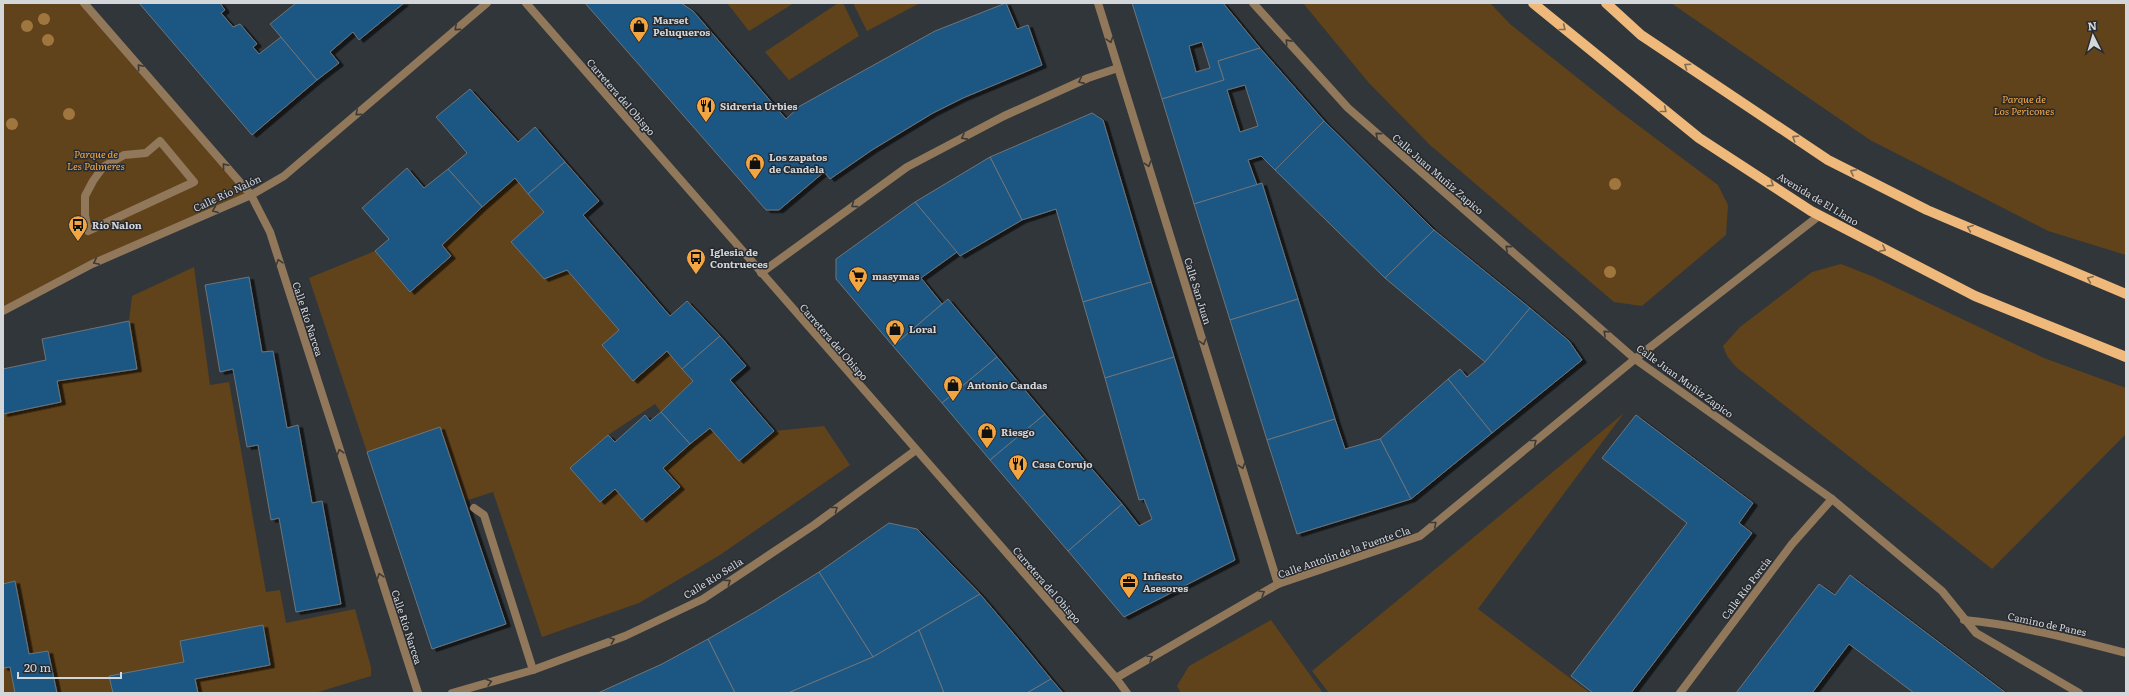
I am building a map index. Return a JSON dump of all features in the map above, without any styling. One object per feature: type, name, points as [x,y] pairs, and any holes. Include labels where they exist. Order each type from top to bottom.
[{"type":"main road","name":"Avenida de El Llano","points":[[1533,3],[1699,138],[1820,215],[1975,296],[2126,357]]},
{"type":"main road","points":[[1606,3],[1641,35],[1828,160],[1927,210],[2126,294]]},
{"type":"street","name":"Calle Río Narcea","points":[[84,3],[251,195],[270,232],[418,693]]},
{"type":"street","name":"Calle Río Nalón","points":[[3,310],[92,264],[251,195],[284,176],[487,3]]},
{"type":"street","name":"Carretera del Obispo","points":[[526,3],[1116,678],[1127,693]]},
{"type":"street","name":"Calle San Juan","points":[[1098,3],[1278,584]]},
{"type":"street","name":"Calle Juan Muñíz Zapico","points":[[1253,3],[1348,108],[1635,359],[1832,499],[1942,591],[1976,634],[2079,693]]},
{"type":"street","points":[[761,273],[907,167],[1004,116],[1088,78],[1118,68]]},
{"type":"street","points":[[160,140],[194,182],[131,211],[88,231],[85,214],[85,196],[103,167],[124,155],[146,153],[160,140]]},
{"type":"street","name":"Calle Antolín de la Fuente Cla","points":[[1116,678],[1278,584],[1420,536],[1635,359],[1820,215]]},
{"type":"street","name":"Calle Río Sella","points":[[452,693],[533,670],[625,636],[702,599],[814,525],[916,450]]},
{"type":"street","name":"Calle Río Porcía","points":[[1680,693],[1792,544],[1832,499]]},
{"type":"street","points":[[474,508],[484,515],[533,670]]},
{"type":"street","name":"Camino de Panes","points":[[1964,620],[1991,622],[2055,635],[2126,653]]},
{"type":"green space","name":"Parque de Les Palmeres","points":[[3,3],[84,3],[251,195],[179,225],[3,311]]},
{"type":"green space","points":[[727,3],[794,3],[749,31]]},
{"type":"green space","points":[[838,3],[843,3],[859,36],[789,80],[765,52]]},
{"type":"green space","points":[[853,3],[920,3],[867,31]]},
{"type":"green space","points":[[1303,3],[1490,3],[1510,24],[1619,111],[1718,185],[1728,205],[1726,235],[1642,306],[1614,302],[1430,145],[1368,82]]},
{"type":"green space","name":"Parque de Los Pericones","points":[[1671,3],[2126,3],[2126,255],[2048,231],[1870,140]]},
{"type":"green space","points":[[515,178],[544,212],[512,242],[544,279],[567,270],[619,330],[634,380],[667,351],[693,381],[661,412],[655,404],[608,435],[570,468],[615,489],[643,520],[680,487],[663,468],[710,428],[739,461],[774,431],[824,426],[850,465],[720,555],[639,603],[542,637],[493,492],[465,501],[440,428],[367,452],[309,278],[375,251],[411,291],[451,256],[442,245]]},
{"type":"green space","points":[[1841,264],[1874,277],[2044,358],[2126,388],[2126,434],[1992,569],[1736,367],[1727,356],[1723,346],[1740,327],[1812,272]]},
{"type":"green space","points":[[194,267],[210,385],[229,382],[266,592],[280,590],[286,623],[355,609],[371,667],[371,676],[315,693],[198,693],[195,679],[270,665],[263,625],[180,641],[184,662],[110,676],[113,693],[57,693],[49,651],[29,654],[14,581],[3,584],[3,414],[61,402],[57,381],[137,369],[129,321],[132,296]]},
{"type":"green space","points":[[1624,413],[1478,609],[1590,693],[1329,693],[1312,671]]},
{"type":"green space","points":[[1271,620],[1323,693],[1181,693],[1177,686],[1189,666]]},
{"type":"green space","points":[[10,667],[15,693],[3,693],[3,668]]},
{"type":"building","points":[[139,3],[220,3],[225,10],[221,13],[233,27],[240,24],[257,44],[253,47],[259,54],[281,37],[317,80],[252,135]]},
{"type":"building","points":[[296,3],[404,3],[359,40],[353,32],[330,52],[339,63],[317,80],[270,24]]},
{"type":"building","points":[[585,3],[681,3],[693,11],[786,119],[800,106],[935,31],[1006,3],[1017,29],[1028,25],[1042,65],[963,98],[933,113],[872,150],[830,179],[824,172],[779,210],[766,210]]},
{"type":"building","points":[[1132,3],[1223,3],[1260,48],[1218,61],[1224,80],[1162,99]],"holes":[[[1202,42],[1210,68],[1196,72],[1189,46]]]},
{"type":"building","points":[[1260,48],[1324,121],[1275,170],[1261,156],[1248,160],[1257,185],[1194,204],[1162,99],[1224,80],[1218,61]],"holes":[[[1245,85],[1258,126],[1240,132],[1227,90]]]},
{"type":"building","points":[[470,89],[518,142],[535,127],[565,162],[528,194],[515,178],[482,207],[448,169],[467,153],[436,117]]},
{"type":"building","points":[[1092,113],[1103,120],[1151,282],[1083,302],[1056,209],[1022,220],[990,157]]},
{"type":"building","points":[[1324,121],[1434,230],[1385,278],[1275,170]]},
{"type":"building","points":[[990,157],[1022,220],[960,256],[915,202]]},
{"type":"building","points":[[565,162],[599,201],[583,215],[670,316],[687,301],[720,336],[682,369],[667,351],[633,381],[602,345],[619,330],[567,270],[544,279],[511,242],[544,212],[528,194]]},
{"type":"building","points":[[407,168],[424,188],[448,169],[482,207],[442,245],[451,256],[410,292],[375,251],[389,239],[362,208]]},
{"type":"building","points":[[1262,183],[1298,299],[1230,320],[1194,204]]},
{"type":"building","points":[[915,202],[957,252],[921,278],[942,304],[893,346],[836,279],[836,259]]},
{"type":"building","points":[[1434,230],[1530,308],[1485,362],[1385,278]]},
{"type":"building","points":[[249,277],[262,352],[273,351],[287,428],[298,425],[312,503],[322,501],[341,604],[296,612],[279,518],[271,520],[258,445],[247,447],[233,369],[220,372],[205,285]]},
{"type":"building","points":[[1151,282],[1174,357],[1105,378],[1083,302]]},
{"type":"building","points":[[948,299],[997,357],[942,403],[893,346]]},
{"type":"building","points":[[1298,299],[1335,419],[1267,440],[1230,320]]},
{"type":"building","points":[[1530,308],[1569,341],[1582,360],[1492,433],[1448,379],[1460,369],[1467,377],[1485,362]]},
{"type":"building","points":[[129,321],[137,369],[57,381],[61,402],[3,414],[3,369],[46,360],[42,339]]},
{"type":"building","points":[[720,336],[746,366],[730,380],[774,431],[739,461],[710,428],[690,444],[661,412],[693,381],[682,369]]},
{"type":"building","points":[[997,357],[1045,414],[990,460],[942,403]]},
{"type":"building","points":[[1174,357],[1235,560],[1124,617],[1068,551],[1122,504],[1139,526],[1152,519],[1144,499],[1139,500],[1105,378]]},
{"type":"building","points":[[1448,379],[1492,433],[1411,499],[1380,439]]},
{"type":"building","points":[[661,412],[690,444],[663,468],[680,487],[642,520],[615,489],[600,502],[570,468],[608,435],[615,442],[645,415],[650,421]]},
{"type":"building","points":[[1045,414],[1122,504],[1068,551],[990,460]]},
{"type":"building","points":[[1636,415],[1753,503],[1739,523],[1752,533],[1631,693],[1593,693],[1571,676],[1687,523],[1602,458]]},
{"type":"building","points":[[1335,419],[1345,449],[1380,439],[1411,499],[1297,534],[1267,440]]},
{"type":"building","points":[[440,427],[506,624],[432,649],[367,452]]},
{"type":"building","points":[[889,523],[917,529],[980,594],[873,657],[819,572]]},
{"type":"building","points":[[819,572],[873,657],[788,693],[735,693],[708,639],[757,611]]},
{"type":"building","points":[[1850,575],[2006,693],[1914,693],[1849,644],[1812,693],[1736,693],[1819,584],[1835,595]]},
{"type":"building","points":[[15,581],[29,654],[48,651],[57,693],[15,693],[10,667],[3,668],[3,584]]},
{"type":"building","points":[[980,594],[1051,679],[1027,693],[944,693],[919,630]]},
{"type":"building","points":[[263,625],[270,665],[195,679],[198,693],[113,693],[109,676],[184,662],[180,641]]},
{"type":"building","points":[[919,630],[944,693],[788,693],[873,657]]},
{"type":"building","points":[[708,639],[735,693],[598,693],[662,664]]},
{"type":"building","points":[[1051,679],[1063,693],[1027,693]]},
{"type":"place","name":"Marset Peluqueros","points":[[639,43]]},
{"type":"place","name":"Sidreria Urbies","points":[[706,123]]},
{"type":"place","name":"Los zapatos de Candela","points":[[755,180]]},
{"type":"place","name":"Río Nalon","points":[[78,242]]},
{"type":"place","name":"Iglesia de Contrueces","points":[[696,275]]},
{"type":"place","name":"masymas","points":[[858,293]]},
{"type":"place","name":"Loral","points":[[895,346]]},
{"type":"place","name":"Antonio Candas","points":[[953,402]]},
{"type":"place","name":"Riesgo","points":[[987,449]]},
{"type":"place","name":"Casa Corujo","points":[[1018,481]]},
{"type":"place","name":"Infiesto Asesores","points":[[1129,599]]}]
